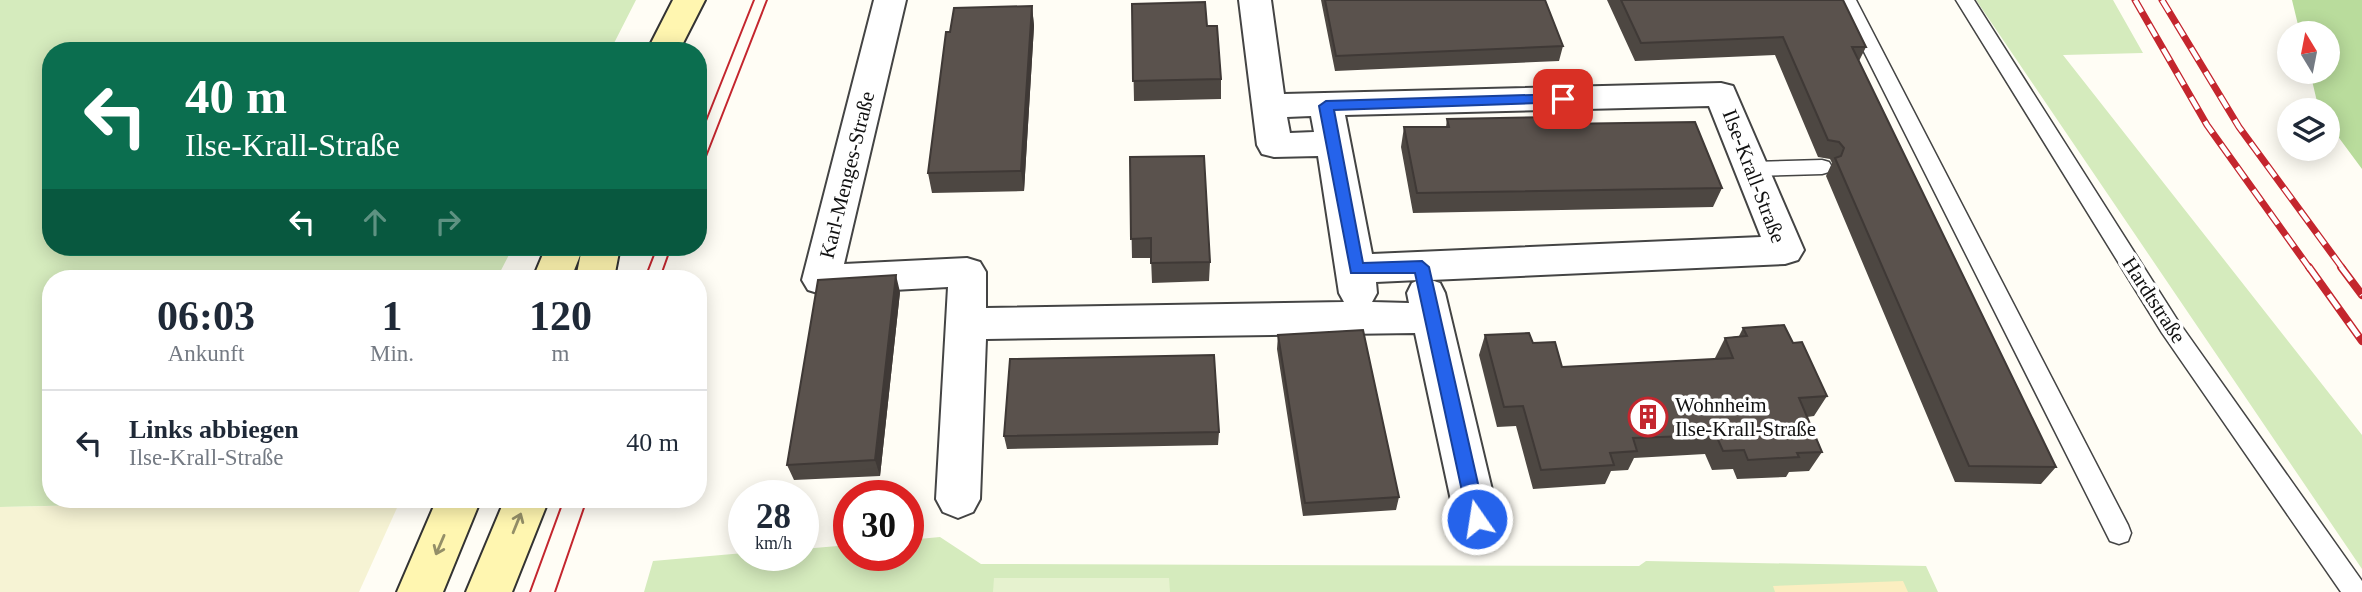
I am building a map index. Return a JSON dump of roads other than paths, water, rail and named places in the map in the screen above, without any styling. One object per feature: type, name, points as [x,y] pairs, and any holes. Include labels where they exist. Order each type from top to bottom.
[{"type":"street","points":[[668,42],[689,0]]},
{"type":"street","name":"Karl-Menges-Straße","points":[[890,0],[821,280],[967,272],[958,499]]},
{"type":"street","points":[[1255,0],[1274,145],[1333,144]]},
{"type":"street","name":"Ilse-Krall-Straße","points":[[1270,106],[1721,94],[1785,250],[1356,269]]},
{"type":"street","points":[[1326,106],[1356,269],[1360,317]]},
{"type":"street","points":[[1422,267],[1477,519]]},
{"type":"street","points":[[967,324],[1431,318]]},
{"type":"street","points":[[420,592],[455,508]]},
{"type":"street","points":[[489,592],[523,508]]},
{"type":"lane","points":[[1847,0],[2119,533]]},
{"type":"lane","name":"Hardtstraße","points":[[1965,0],[2170,327],[2355,592]]},
{"type":"lane","points":[[1753,169],[1822,167]]},
{"type":"lane","points":[[1908,167],[1932,168]]},
{"type":"tram line","points":[[707,118],[754,0]]},
{"type":"tram line","points":[[707,154],[767,0]]},
{"type":"tram line","points":[[648,270],[654,256]]},
{"type":"tram line","points":[[663,270],[668,256]]},
{"type":"tram line","points":[[530,592],[561,508]]},
{"type":"tram line","points":[[555,592],[584,508]]},
{"type":"railway","points":[[2135,0],[2207,125],[2310,269]]},
{"type":"railway","points":[[2162,0],[2239,127],[2343,269]]},
{"type":"railway","points":[[2309,267],[2362,341]]},
{"type":"railway","points":[[2341,267],[2362,295]]},
{"type":"place","name":"Wohnheim Ilse-Krall-Straße","points":[[1648,417]]}]
